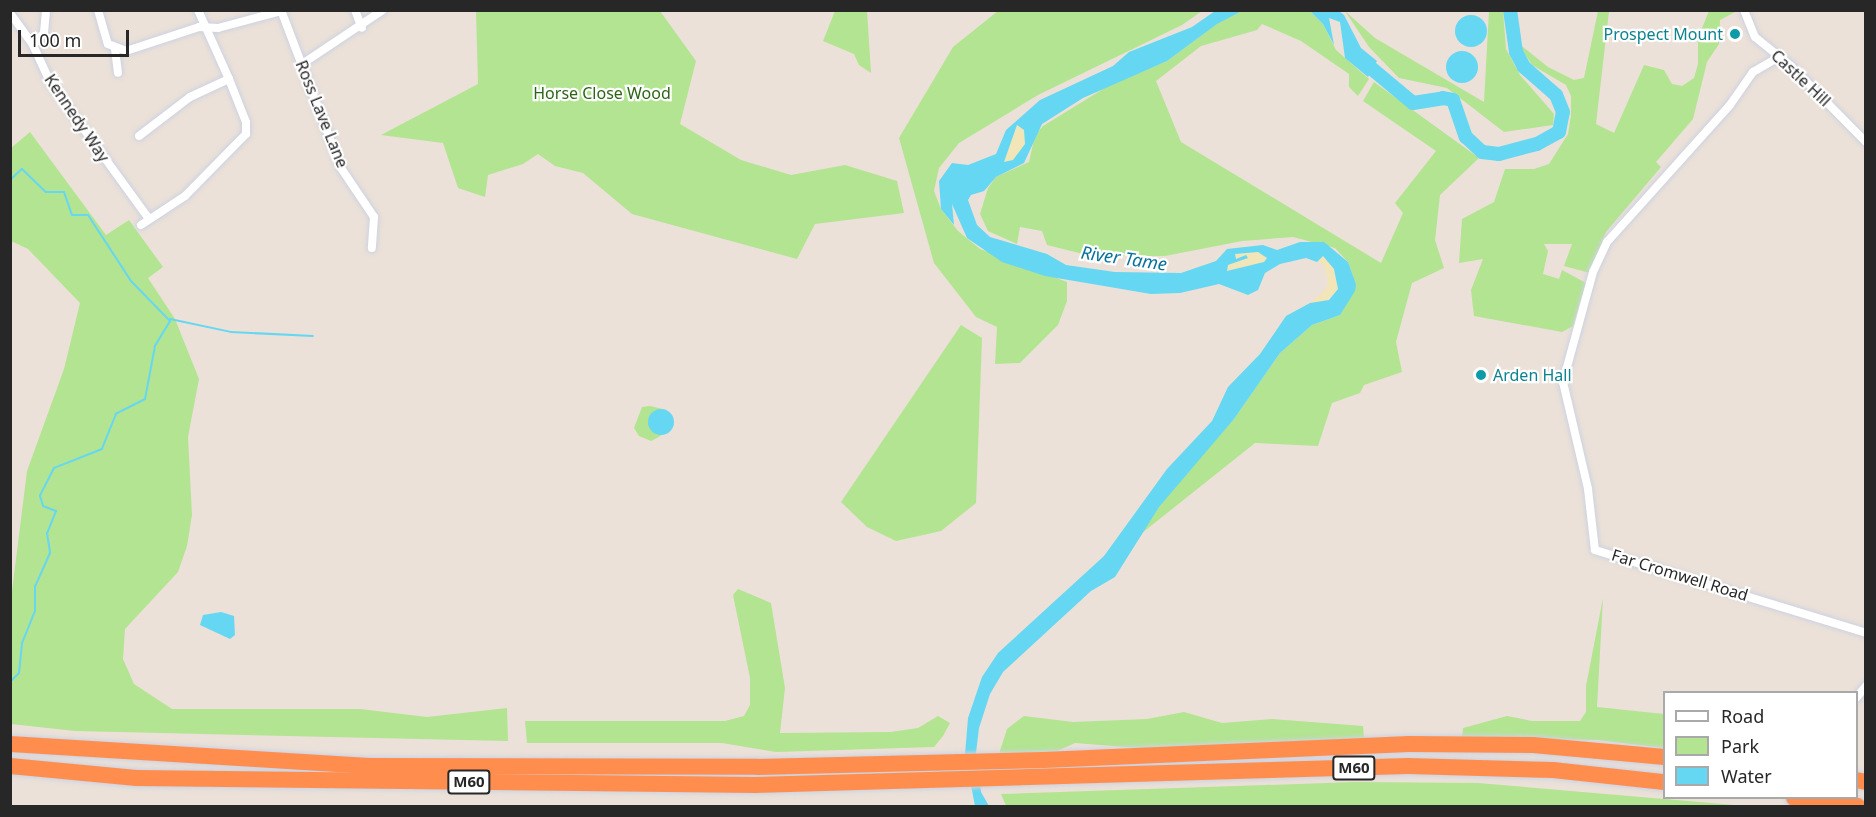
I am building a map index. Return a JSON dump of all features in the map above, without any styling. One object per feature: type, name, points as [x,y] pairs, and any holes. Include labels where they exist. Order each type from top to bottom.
[{"type":"highway","name":"M60","points":[[10,744],[369,766],[927,763],[1409,744],[1533,745],[1663,757]]},
{"type":"highway","name":"M60","points":[[10,766],[136,778],[755,785],[929,783],[1408,766],[1553,770],[1663,782]]},
{"type":"highway","points":[[1801,799],[1857,807]]},
{"type":"street","points":[[33,45],[44,33],[46,10]]},
{"type":"street","points":[[98,10],[108,44],[115,49],[126,51],[199,27],[209,28],[281,11]]},
{"type":"street","points":[[139,136],[190,97],[229,79],[209,28],[198,10]]},
{"type":"street","points":[[355,10],[362,28]]},
{"type":"street","points":[[302,64],[362,28],[383,10]]},
{"type":"street","name":"Castle Hill","points":[[1744,10],[1751,33],[1779,57],[1866,142]]},
{"type":"street","name":"Ross Lave Lane","points":[[281,11],[341,168],[374,217],[372,248]]},
{"type":"street","name":"Kennedy Way","points":[[12,18],[33,45],[51,84],[145,222],[185,196],[246,134],[246,122],[229,79]]},
{"type":"street","points":[[115,49],[118,73]]},
{"type":"street","name":"Far Cromwell Road","points":[[1779,57],[1753,72],[1730,105],[1607,242],[1593,272],[1563,382],[1588,489],[1595,550],[1866,633]]},
{"type":"green space","name":"Horse Close Wood","points":[[476,11],[660,11],[696,61],[680,124],[741,160],[791,175],[845,165],[897,181],[904,213],[815,224],[797,259],[632,214],[583,173],[555,166],[538,154],[523,164],[488,175],[485,197],[458,188],[443,143],[381,135],[478,84]]},
{"type":"green space","points":[[835,11],[867,11],[871,73],[859,65],[854,54],[823,41]]},
{"type":"green space","points":[[998,11],[1202,11],[1182,25],[1038,95],[959,143],[939,168],[934,191],[941,209],[958,231],[980,249],[1067,282],[1067,301],[1058,325],[1020,363],[995,364],[997,327],[976,317],[934,263],[899,138],[953,47]]},
{"type":"green space","points":[[1242,11],[1310,11],[1323,24],[1336,50],[1369,79],[1358,96],[1349,87],[1349,74],[1301,41],[1262,24],[1257,30],[1201,46],[1156,81],[1181,142],[1381,263],[1403,213],[1395,203],[1436,151],[1363,101],[1374,82],[1479,158],[1440,195],[1435,240],[1444,268],[1412,283],[1396,342],[1402,372],[1364,385],[1360,393],[1332,403],[1318,446],[1255,443],[1137,537],[1182,475],[1234,419],[1280,353],[1312,325],[1340,315],[1356,284],[1348,262],[1335,248],[1293,237],[1242,241],[1165,256],[1091,256],[1047,245],[1042,231],[1020,227],[1017,244],[988,231],[980,214],[988,188],[996,177],[1029,162],[1035,135],[1043,126],[1108,86],[1167,61],[1218,23]]},
{"type":"green space","points":[[1345,11],[1375,38],[1484,102],[1489,11],[1503,11],[1506,49],[1520,75],[1554,114],[1553,125],[1504,132],[1447,88],[1399,78],[1369,47]]},
{"type":"green space","points":[[1598,11],[1609,11],[1596,124],[1614,133],[1644,65],[1664,70],[1672,84],[1682,86],[1694,78],[1698,64],[1698,38],[1709,11],[1737,11],[1720,20],[1719,44],[1707,62],[1693,119],[1656,162],[1661,167],[1606,232],[1590,273],[1564,266],[1572,244],[1544,244],[1548,251],[1543,274],[1559,279],[1562,270],[1586,283],[1573,326],[1562,332],[1474,316],[1471,290],[1483,259],[1459,263],[1462,219],[1494,202],[1505,169],[1534,169],[1549,164],[1568,134],[1571,96],[1566,85],[1532,65],[1518,43],[1548,67],[1574,80],[1584,78]]},
{"type":"green space","points":[[30,132],[106,235],[129,220],[163,267],[148,278],[175,319],[199,379],[188,437],[192,515],[187,546],[178,572],[125,629],[123,659],[134,684],[172,709],[360,709],[427,717],[507,708],[508,741],[75,731],[11,724],[11,599],[27,471],[64,369],[80,303],[28,249],[11,241],[11,148]]},
{"type":"green space","points":[[961,325],[982,338],[976,503],[941,531],[896,541],[867,527],[841,502]]},
{"type":"green space","points":[[650,406],[667,410],[653,413],[652,431],[664,434],[651,441],[639,436],[634,428],[642,407]]},
{"type":"green space","points":[[738,589],[771,603],[785,688],[780,733],[891,732],[918,728],[938,716],[950,723],[943,736],[934,747],[776,752],[722,743],[527,743],[525,721],[725,721],[744,716],[750,705],[750,678],[733,595]]},
{"type":"green space","points":[[1603,598],[1597,707],[1663,714],[1663,748],[1597,740],[1462,738],[1463,728],[1507,716],[1532,721],[1580,721],[1586,712],[1586,686]]},
{"type":"green space","points":[[1184,712],[1222,723],[1272,719],[1363,726],[1364,738],[1151,749],[1075,743],[1055,752],[999,754],[1007,729],[1024,716],[1073,722],[1147,719]]},
{"type":"green space","points":[[1355,782],[1478,783],[1746,806],[1006,806],[1001,794]]},
{"type":"sand","points":[[1017,125],[1024,129],[1026,144],[1013,160],[1003,162]]},
{"type":"sand","points":[[1258,252],[1267,258],[1264,262],[1227,271],[1228,265],[1248,258],[1237,259],[1235,254]]},
{"type":"sand","points":[[1323,256],[1334,269],[1338,289],[1324,303],[1310,303],[1326,289],[1328,280],[1323,264],[1317,262]]},
{"type":"water","points":[[1215,11],[1242,11],[1217,24],[1167,61],[1083,98],[1042,124],[1024,163],[996,177],[984,191],[971,195],[968,200],[977,225],[990,237],[1047,254],[1066,265],[1115,272],[1181,273],[1216,261],[1227,249],[1263,245],[1277,250],[1300,242],[1324,242],[1348,262],[1356,284],[1355,291],[1340,315],[1312,325],[1280,353],[1234,419],[1159,507],[1115,577],[1091,591],[1003,672],[990,694],[979,728],[976,753],[981,792],[989,806],[975,806],[965,754],[968,718],[982,677],[998,653],[1104,556],[1167,469],[1212,421],[1228,387],[1260,354],[1286,316],[1310,303],[1329,300],[1338,289],[1334,269],[1323,256],[1317,262],[1306,258],[1280,264],[1265,273],[1258,290],[1248,295],[1219,284],[1180,293],[1151,294],[1045,276],[1002,262],[967,238],[952,204],[954,225],[941,209],[939,181],[952,163],[968,165],[996,154],[1006,130],[1040,100],[1113,66],[1129,52],[1192,27]],"holes":[[[1017,125],[1024,130],[1025,144],[1013,160],[1004,162]],[[1258,252],[1267,258],[1264,262],[1227,271],[1228,265],[1248,258],[1246,255],[1236,259],[1235,254]]]},
{"type":"water","points":[[1310,11],[1339,11],[1344,15],[1361,48],[1377,61],[1368,77],[1345,58],[1340,22],[1329,18],[1334,45],[1323,24]]},
{"type":"water","points":[[1471,15],[1482,20],[1487,31],[1482,42],[1471,47],[1460,42],[1455,31],[1460,20]]},
{"type":"water","points":[[1462,51],[1473,56],[1478,67],[1473,78],[1462,83],[1451,78],[1446,67],[1451,56]]},
{"type":"water","points":[[661,409],[670,413],[674,422],[670,431],[661,435],[652,431],[648,422],[652,413]]},
{"type":"water","points":[[221,612],[234,616],[235,635],[230,639],[200,625],[203,615]]},
{"type":"waterway","name":"River Tame","points":[[1359,58],[1413,103],[1443,98],[1453,100],[1466,137],[1482,152],[1499,154],[1537,144],[1559,132],[1563,112],[1556,95],[1524,67],[1516,52],[1510,10]]},
{"type":"waterway","points":[[10,180],[22,169],[46,192],[64,192],[72,215],[88,215],[131,281],[170,321],[155,346],[145,399],[116,414],[102,449],[54,468],[40,496],[43,506],[56,511],[47,533],[50,553],[35,586],[35,611],[22,644],[19,673],[10,682]]},
{"type":"waterway","points":[[170,319],[231,332],[313,336]]},
{"type":"place","name":"Prospect Mount","points":[[1735,34]]},
{"type":"place","name":"Arden Hall","points":[[1481,375]]}]
